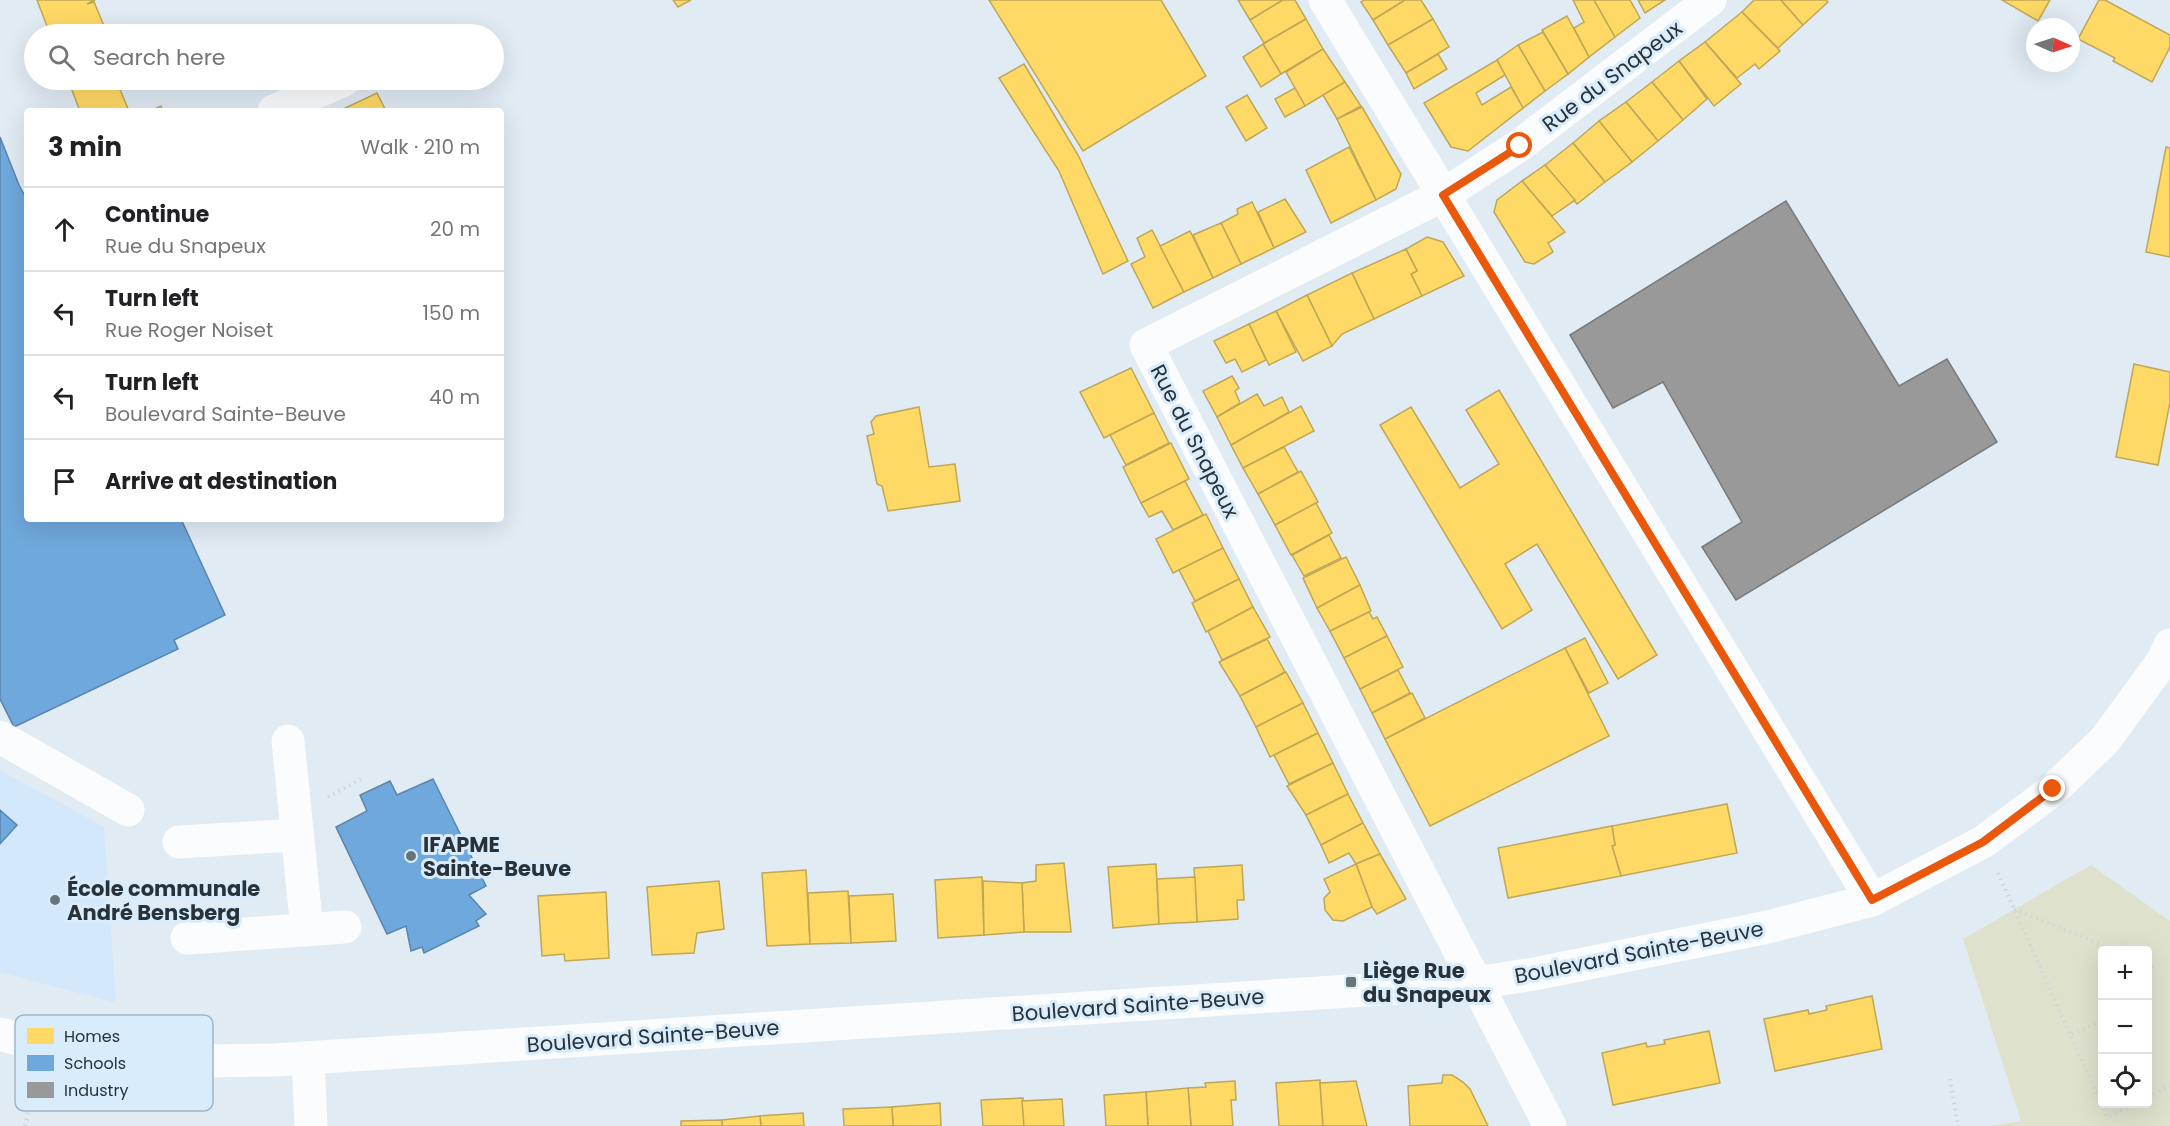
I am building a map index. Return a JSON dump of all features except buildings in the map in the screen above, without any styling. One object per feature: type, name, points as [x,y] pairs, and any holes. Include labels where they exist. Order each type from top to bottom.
[{"type":"street","points":[[1325,0],[1872,900]]},
{"type":"street","name":"Rue du Snapeux","points":[[1550,1126],[1146,345],[1443,195],[1520,146],[1710,0]]},
{"type":"street","points":[[281,108],[321,90]]},
{"type":"street","name":"Boulevard Sainte-Beuve","points":[[213,1060],[308,1058],[1475,983],[1534,974],[1768,927],[1872,900],[1983,842],[2053,789],[2104,741],[2162,662],[2170,645]]},
{"type":"street","points":[[0,737],[128,810]]},
{"type":"street","points":[[288,741],[307,930]]},
{"type":"street","points":[[179,842],[297,835]]},
{"type":"street","points":[[187,938],[345,927]]},
{"type":"street","name":"Boulevard Sainte-Beuve","points":[[0,1034],[15,1038]]},
{"type":"street","points":[[308,1058],[311,1126]]},
{"type":"path","points":[[1983,842],[2098,1095]]},
{"type":"path","points":[[2014,909],[2103,946]]},
{"type":"path","points":[[2072,1034],[2098,1023]]},
{"type":"path","points":[[1950,1079],[1958,1126]]},
{"type":"path","points":[[2152,1095],[2170,1086]]},
{"type":"path","points":[[2104,1108],[2107,1116],[2125,1108]]},
{"type":"path","points":[[25,1126],[29,1111]]},
{"type":"shaded area","name":"École communale André Bensberg","points":[[0,770],[104,827],[116,1003],[0,972]]},
{"type":"green space","points":[[2091,865],[2170,921],[2170,1126],[1991,1126],[2021,1121],[1963,939]]},
{"type":"place","name":"IFAPME Sainte-Beuve","points":[[411,856]]},
{"type":"place","name":"École communale André Bensberg","points":[[55,900]]},
{"type":"place","name":"Liège Rue du Snapeux","points":[[1351,982]]},
{"type":"route","points":[[1520,146],[1443,195],[1872,900],[1983,842],[2053,789]]}]
